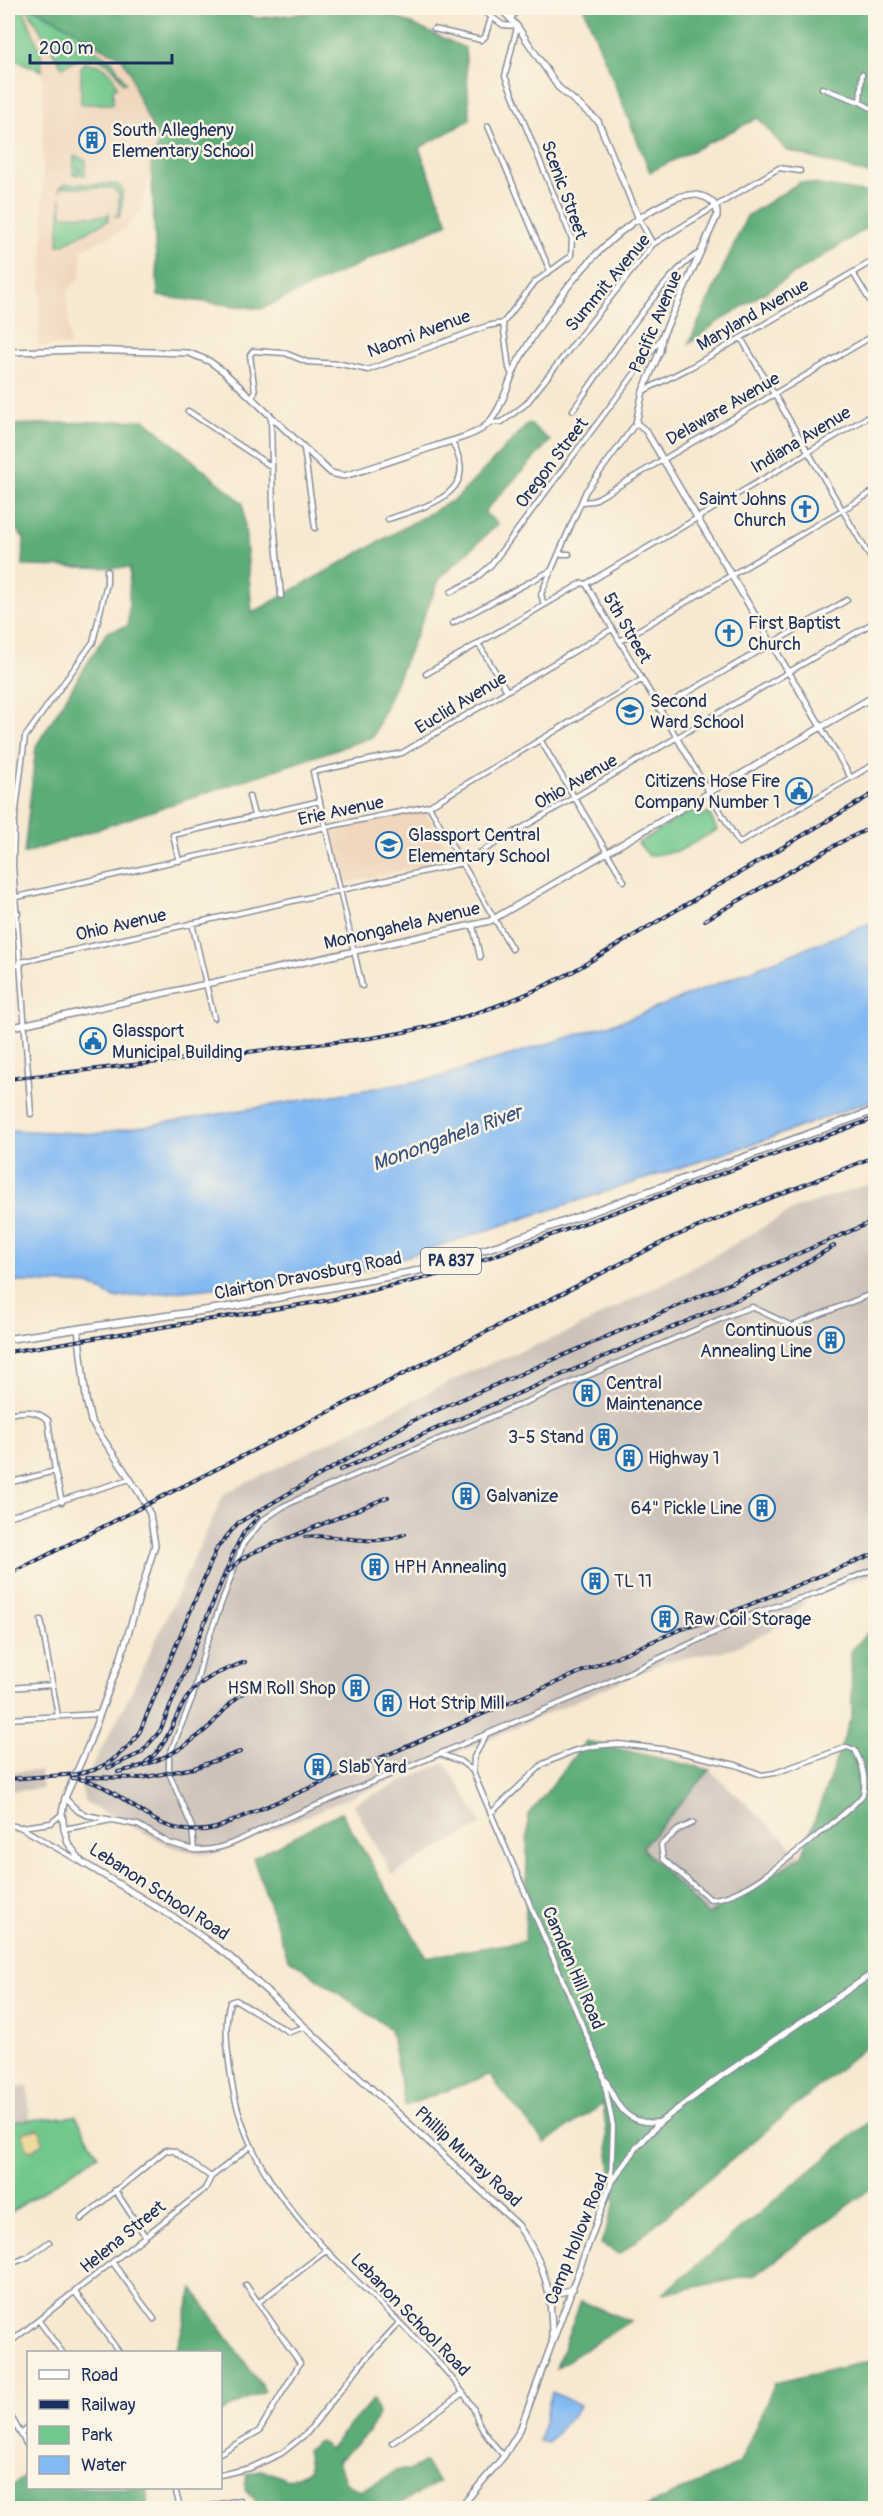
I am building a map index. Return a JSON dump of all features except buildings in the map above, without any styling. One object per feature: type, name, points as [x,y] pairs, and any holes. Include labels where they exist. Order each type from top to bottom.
[{"type":"main road","name":"Clairton Dravosburg Road","points":[[8,1339],[295,1296],[417,1271],[499,1245],[876,1110]]},
{"type":"street","points":[[479,8],[491,18],[509,27],[517,26]]},
{"type":"street","points":[[500,8],[517,26],[558,87],[598,121],[639,219],[653,244]]},
{"type":"street","points":[[511,19],[518,8]]},
{"type":"street","points":[[434,29],[481,40],[491,18]]},
{"type":"street","name":"Scenic Street","points":[[503,323],[524,293],[571,256],[572,239],[505,76],[513,32],[517,26]]},
{"type":"street","points":[[860,102],[862,74]]},
{"type":"street","points":[[822,88],[860,102],[876,111]]},
{"type":"street","points":[[488,126],[550,271]]},
{"type":"street","name":"Summit Avenue","points":[[488,423],[502,422],[526,404],[653,244],[779,168],[800,171]]},
{"type":"street","points":[[8,352],[82,350],[189,353],[216,366],[331,473],[344,476],[477,431],[488,423],[539,328],[599,252],[639,219],[681,196],[703,196],[716,206]]},
{"type":"street","name":"Pacific Avenue","points":[[544,605],[541,594],[586,491],[636,423],[643,391],[660,351],[662,337],[703,252],[717,216],[716,206]]},
{"type":"street","points":[[573,410],[665,285],[683,264],[703,252]]},
{"type":"street","name":"Maryland Avenue","points":[[643,391],[741,338],[876,259]]},
{"type":"street","points":[[853,273],[876,310]]},
{"type":"street","points":[[503,323],[512,375]]},
{"type":"street","name":"Naomi Avenue","points":[[252,399],[255,392],[250,355],[253,351],[285,353],[307,362],[341,364],[368,370],[487,326],[503,323]]},
{"type":"street","name":"Delaware Avenue","points":[[582,502],[593,501],[876,334]]},
{"type":"street","name":"Oregon Street","points":[[451,592],[474,580],[491,565],[662,337]]},
{"type":"street","points":[[741,338],[876,567]]},
{"type":"street","points":[[188,411],[272,468]]},
{"type":"street","name":"Indiana Avenue","points":[[426,674],[876,412]]},
{"type":"street","points":[[271,416],[272,468],[281,596]]},
{"type":"street","points":[[636,423],[646,431],[850,778],[876,763]]},
{"type":"street","points":[[388,519],[431,504],[451,490],[459,476],[461,464],[452,441]]},
{"type":"street","points":[[303,448],[315,528]]},
{"type":"street","points":[[620,641],[876,490]]},
{"type":"street","points":[[560,554],[569,554]]},
{"type":"street","points":[[31,1114],[13,866],[14,825],[25,737],[93,642],[107,583],[107,570]]},
{"type":"street","points":[[453,623],[552,570]]},
{"type":"street","name":"5th Street","points":[[584,584],[739,843],[850,778]]},
{"type":"street","points":[[659,709],[847,600]]},
{"type":"street","name":"Ohio Avenue","points":[[8,966],[462,863],[876,621]]},
{"type":"street","name":"Euclid Avenue","points":[[320,801],[313,772],[402,753],[612,629]]},
{"type":"street","points":[[478,643],[507,691]]},
{"type":"street","name":"Erie Avenue","points":[[16,897],[429,806],[642,680]]},
{"type":"street","name":"Monongahela Avenue","points":[[8,1028],[473,926],[495,919],[876,695]]},
{"type":"street","points":[[542,741],[624,881]]},
{"type":"street","points":[[249,796],[254,815]]},
{"type":"street","points":[[179,861],[173,835],[320,801],[362,986]]},
{"type":"street","points":[[429,806],[512,949]]},
{"type":"street","points":[[8,914],[18,913]]},
{"type":"street","points":[[192,923],[214,1018]]},
{"type":"street","points":[[473,926],[480,957]]},
{"type":"street","points":[[194,1850],[192,1827],[170,1773],[169,1756],[193,1696],[205,1648],[239,1554],[251,1532],[263,1520],[301,1498],[752,1306],[792,1326],[876,1292]]},
{"type":"street","name":"Lebanon School Road","points":[[78,1329],[86,1399],[91,1420],[131,1479],[150,1514],[155,1545],[143,1592],[100,1714],[65,1798],[62,1814],[68,1843],[82,1862],[204,1936],[306,2026],[289,2032],[236,2000],[230,2002],[227,2043],[231,2084],[238,2113],[251,2146],[279,2196],[463,2393],[474,2408],[480,2426],[504,2456]]},
{"type":"street","points":[[8,1414],[27,1410],[38,1413],[48,1420],[62,1502]]},
{"type":"street","points":[[8,1483],[55,1471]]},
{"type":"street","points":[[8,1517],[131,1479]]},
{"type":"street","points":[[65,1798],[78,1811],[86,1815],[138,1826],[170,1843],[194,1850],[208,1851],[227,1846],[270,1825],[486,1736],[655,1661],[687,1643],[758,1612],[817,1593],[876,1568]]},
{"type":"street","points":[[41,1620],[58,1716]]},
{"type":"street","points":[[8,1688],[53,1685]]},
{"type":"street","points":[[8,1719],[100,1714]]},
{"type":"street","points":[[474,1772],[474,1757],[486,1736]]},
{"type":"street","points":[[491,1813],[543,1764],[573,1751],[594,1746],[619,1744],[670,1750],[736,1765],[762,1775],[776,1773],[846,1747],[855,1750],[864,1767],[862,1796],[844,1816],[757,1881],[721,1899],[710,1899],[663,1859],[661,1845],[678,1830],[693,1823]]},
{"type":"street","points":[[442,1755],[460,1761],[474,1772]]},
{"type":"street","name":"Camden Hill Road","points":[[474,1772],[602,2072],[613,2126],[611,2183]]},
{"type":"street","points":[[8,1825],[20,1827],[51,1823],[62,1814]]},
{"type":"street","points":[[64,1828],[116,1820]]},
{"type":"street","points":[[20,1827],[82,1862]]},
{"type":"street","name":"Camp Hollow Road","points":[[460,2508],[504,2456],[520,2430],[611,2183],[637,2147],[660,2122],[720,2077],[876,1971]]},
{"type":"street","name":"Phillip Murray Road","points":[[306,2026],[518,2225],[531,2245],[550,2291],[552,2342]]},
{"type":"street","points":[[602,2072],[615,2101],[626,2116],[638,2122],[660,2122]]},
{"type":"street","name":"Helena Street","points":[[8,2344],[205,2189],[211,2177],[251,2146]]},
{"type":"street","points":[[81,2218],[166,2150],[174,2151],[211,2177]]},
{"type":"street","points":[[115,2190],[145,2236]]},
{"type":"street","points":[[8,2265],[28,2257],[49,2242]]},
{"type":"street","points":[[259,2302],[327,2250]]},
{"type":"street","points":[[113,2263],[154,2319]]},
{"type":"street","points":[[222,2452],[259,2432],[300,2363],[246,2285]]},
{"type":"street","points":[[550,2291],[559,2293],[573,2289]]},
{"type":"street","points":[[75,2292],[118,2351]]},
{"type":"street","points":[[39,2321],[61,2351]]},
{"type":"street","points":[[222,2475],[250,2468],[282,2453],[307,2433],[362,2363],[399,2323]]},
{"type":"street","points":[[392,2443],[463,2393]]},
{"type":"street","points":[[8,2411],[27,2445]]},
{"type":"street","points":[[21,2434],[27,2429]]},
{"type":"street","points":[[175,2489],[180,2508]]},
{"type":"street","points":[[200,2508],[240,2500]]},
{"type":"shaded area","points":[[23,8],[34,8],[62,22],[89,42],[120,56],[130,71],[137,95],[159,143],[141,209],[133,222],[123,230],[82,249],[81,276],[67,292],[70,346],[37,346],[43,258],[43,87],[41,54]]},
{"type":"shaded area","name":"Glassport Central Elementary School","points":[[424,809],[452,859],[347,883],[342,882],[332,830]]},
{"type":"shaded area","points":[[875,1182],[875,1573],[806,1599],[791,1620],[732,1649],[664,1662],[492,1738],[215,1854],[201,1854],[172,1847],[85,1802],[81,1787],[131,1693],[224,1494],[474,1370],[571,1331],[703,1262],[796,1208]]},
{"type":"shaded area","points":[[445,1762],[482,1824],[392,1875],[353,1804]]},
{"type":"shaded area","points":[[710,1770],[802,1856],[708,1915],[642,1848]]},
{"type":"shaded area","points":[[40,1771],[42,1789],[8,1791],[8,1772]]},
{"type":"shaded area","points":[[28,2086],[30,2120],[17,2121],[8,2127],[8,2087]]},
{"type":"green space","points":[[8,8],[23,8],[41,54],[42,71],[8,57]]},
{"type":"green space","points":[[27,8],[34,8],[78,32],[95,50],[113,62],[126,83],[123,83],[111,66],[94,57],[80,59],[62,67]]},
{"type":"green space","points":[[34,8],[233,8],[257,18],[352,8],[376,8],[465,48],[470,120],[419,148],[448,223],[261,309],[158,296],[151,165],[159,143],[137,95],[130,71],[120,56],[89,42],[78,32]]},
{"type":"green space","points":[[584,8],[875,8],[875,176],[786,150],[758,118],[650,172]]},
{"type":"green space","points":[[85,63],[102,66],[113,76],[117,87],[113,89],[113,104],[81,104],[81,67]]},
{"type":"green space","points":[[74,156],[86,160],[85,175],[81,175],[79,166],[78,175],[73,175]]},
{"type":"green space","points":[[800,182],[875,194],[875,223],[716,323],[688,345],[747,216]]},
{"type":"green space","points":[[65,184],[96,184],[96,188],[63,187],[60,191],[60,187]]},
{"type":"green space","points":[[98,184],[117,184],[122,188],[122,210],[119,217],[115,216],[119,214],[119,193],[115,192],[115,188],[98,188]]},
{"type":"green space","points":[[61,198],[62,215],[107,216],[109,212],[109,220],[58,245]]},
{"type":"green space","points":[[145,420],[243,503],[252,613],[457,498],[529,423],[550,441],[484,512],[498,524],[440,578],[373,737],[24,854],[36,746],[107,632],[128,626],[130,568],[23,566],[24,538],[8,522],[8,425]]},
{"type":"green space","points":[[698,806],[699,816],[709,813],[717,830],[679,851],[649,856],[638,843]]},
{"type":"green space","points":[[875,1624],[875,2039],[620,2254],[601,2244],[615,2203],[603,2104],[545,2143],[489,2075],[405,2106],[390,2029],[288,1958],[253,1858],[341,1812],[426,1957],[525,1941],[528,1816],[586,1741],[710,1770],[642,1848],[708,1915],[802,1856],[852,1715],[851,1651]]},
{"type":"green space","points":[[76,2116],[98,2155],[8,2214],[8,2127],[17,2121]]},
{"type":"green space","points":[[875,2117],[875,2185],[755,2275],[662,2294]]},
{"type":"green space","points":[[193,2289],[265,2391],[222,2412],[222,2351],[176,2351]]},
{"type":"green space","points":[[581,2301],[630,2321],[556,2368]]},
{"type":"green space","points":[[875,2360],[875,2508],[644,2508],[739,2464],[775,2383]]},
{"type":"green space","points":[[373,2399],[378,2414],[369,2432],[338,2461],[346,2483],[360,2491],[398,2470],[409,2470],[424,2462],[439,2482],[392,2508],[254,2508],[256,2501],[245,2489],[247,2474],[262,2469],[287,2480],[310,2470],[306,2451],[319,2441],[329,2449]]},
{"type":"green space","points":[[27,2474],[27,2489],[148,2489],[147,2508],[8,2508],[8,2489]]},
{"type":"sand","points":[[37,2129],[41,2132],[42,2143],[33,2150],[27,2150],[22,2133]]},
{"type":"water","name":"Monongahela River","points":[[875,921],[875,1099],[762,1141],[352,1274],[114,1298],[91,1285],[8,1281],[8,1130],[95,1134],[432,1079],[631,1018]]},
{"type":"water","points":[[552,2392],[580,2406],[548,2443],[539,2441]]},
{"type":"railway","points":[[8,1079],[371,1038],[424,1028],[474,1014],[523,996],[572,972],[876,792]]},
{"type":"railway","points":[[705,920],[841,842],[876,825]]},
{"type":"railway","points":[[8,1352],[330,1300],[446,1273],[876,1118]]},
{"type":"railway","points":[[8,1575],[673,1237],[876,1156]]},
{"type":"railway","points":[[72,1775],[94,1770],[110,1762],[131,1744],[140,1731],[217,1548],[238,1523],[414,1420],[876,1220]]},
{"type":"railway","points":[[340,1470],[764,1288],[834,1246]]},
{"type":"railway","points":[[229,1571],[240,1560],[252,1553],[388,1497]]},
{"type":"railway","points":[[108,1768],[141,1753],[160,1731],[235,1549],[244,1532],[258,1517]]},
{"type":"railway","points":[[305,1537],[379,1540],[405,1534]]},
{"type":"railway","points":[[72,1778],[91,1782],[109,1790],[155,1820],[173,1828],[193,1831],[216,1828],[679,1630],[712,1620],[876,1553]]},
{"type":"railway","points":[[146,1762],[166,1739],[189,1695],[201,1683],[245,1662]]},
{"type":"railway","points":[[118,1772],[156,1761],[179,1750],[210,1726],[236,1698],[256,1686]]},
{"type":"railway","points":[[87,1777],[141,1778],[194,1768],[240,1752]]},
{"type":"railway","points":[[8,1779],[79,1774]]},
{"type":"place","name":"South Allegheny Elementary School","points":[[92,140]]},
{"type":"place","name":"Saint Johns Church","points":[[805,509]]},
{"type":"place","name":"First Baptist Church","points":[[729,633]]},
{"type":"place","name":"Second Ward School","points":[[630,711]]},
{"type":"place","name":"Citizens Hose Fire Company Number 1","points":[[799,791]]},
{"type":"place","name":"Glassport Central Elementary School","points":[[389,845]]},
{"type":"place","name":"Glassport Municipal Building","points":[[93,1041]]},
{"type":"place","name":"Continuous Annealing Line","points":[[831,1340]]},
{"type":"place","name":"Central Maintenance","points":[[587,1393]]},
{"type":"place","name":"3-5 Stand","points":[[604,1437]]},
{"type":"place","name":"Highway 1","points":[[629,1458]]},
{"type":"place","name":"Galvanize","points":[[466,1496]]},
{"type":"place","name":"64\" Pickle Line","points":[[762,1508]]},
{"type":"place","name":"HPH Annealing","points":[[375,1567]]},
{"type":"place","name":"TL 11","points":[[595,1581]]},
{"type":"place","name":"Raw Coil Storage","points":[[665,1619]]},
{"type":"place","name":"HSM Roll Shop","points":[[356,1688]]},
{"type":"place","name":"Hot Strip Mill","points":[[388,1703]]},
{"type":"place","name":"Slab Yard","points":[[318,1767]]}]
